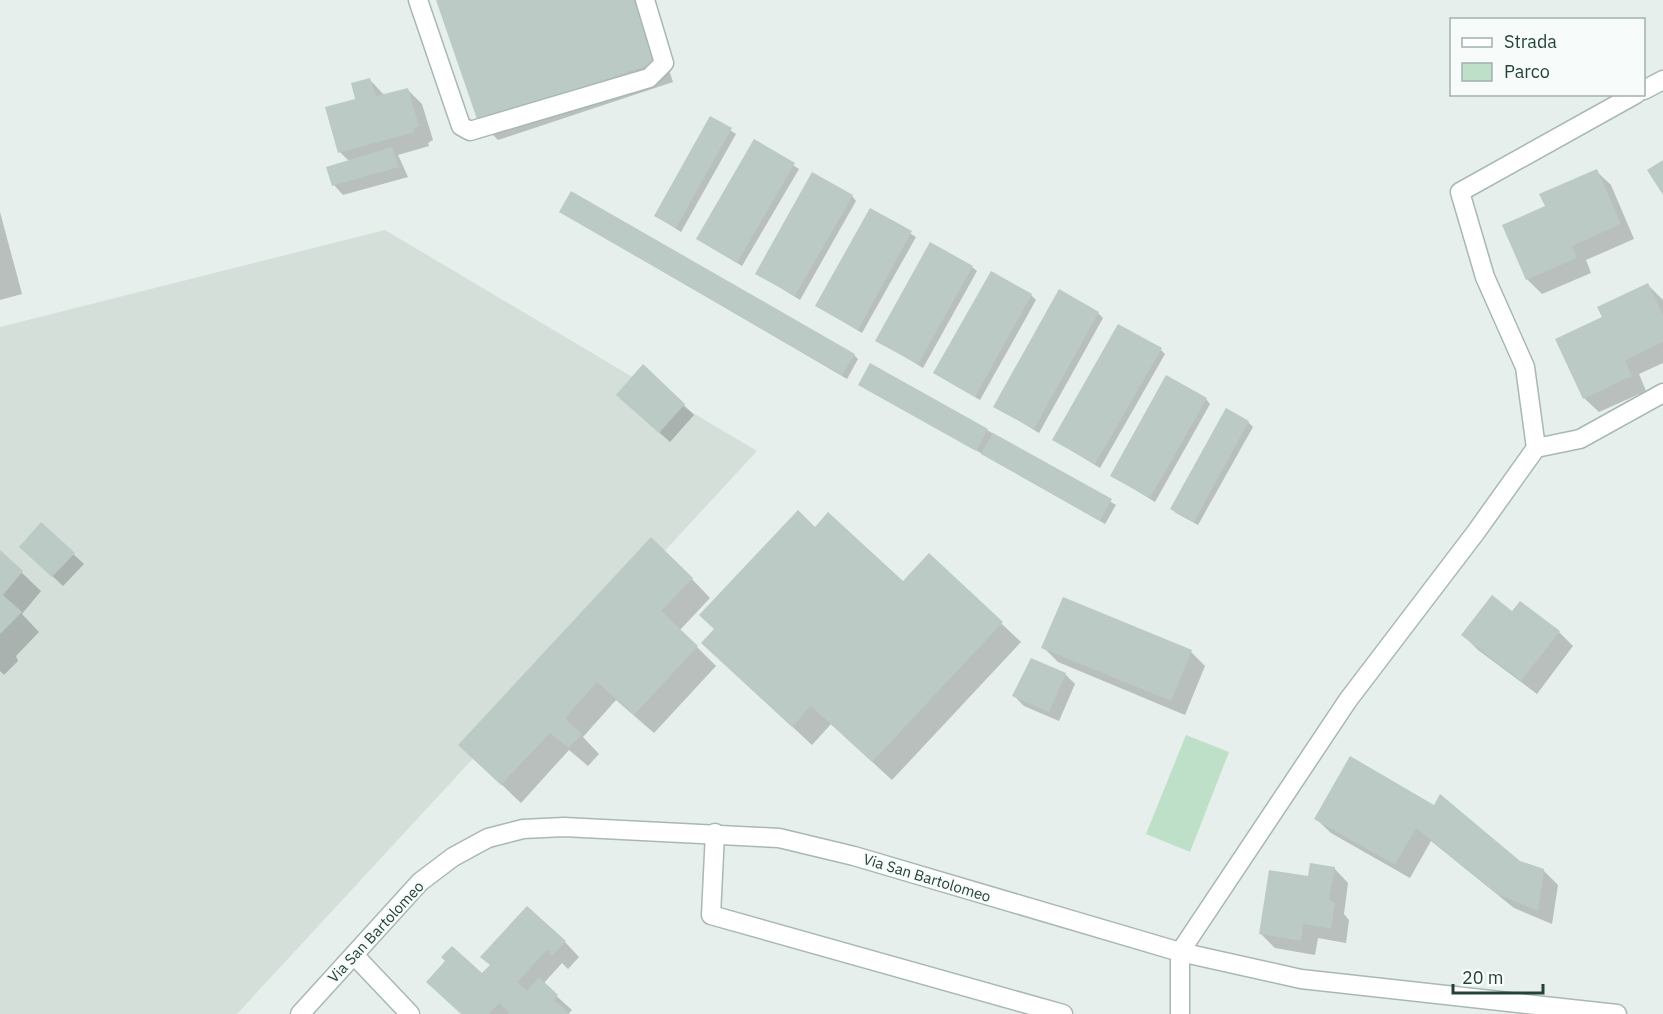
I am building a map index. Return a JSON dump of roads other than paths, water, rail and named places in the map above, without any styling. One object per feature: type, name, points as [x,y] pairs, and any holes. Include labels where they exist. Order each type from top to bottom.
[{"type":"street","points":[[418,0],[461,126],[470,131],[649,78],[663,63],[645,0]]},
{"type":"street","points":[[1645,89],[1663,80]]},
{"type":"street","points":[[1536,448],[1525,367],[1485,277],[1460,192],[1632,96]]},
{"type":"street","points":[[1180,1014],[1180,952],[1348,700],[1476,532],[1536,448],[1580,438],[1663,393]]},
{"type":"street","name":"Via San Bartolomeo","points":[[300,1014],[420,882],[453,857],[488,838],[523,829],[564,826],[779,838],[854,856],[1180,952],[1301,979],[1617,1014]]},
{"type":"street","points":[[715,834],[711,915],[1063,1014]]},
{"type":"street","points":[[354,955],[410,1014]]}]
